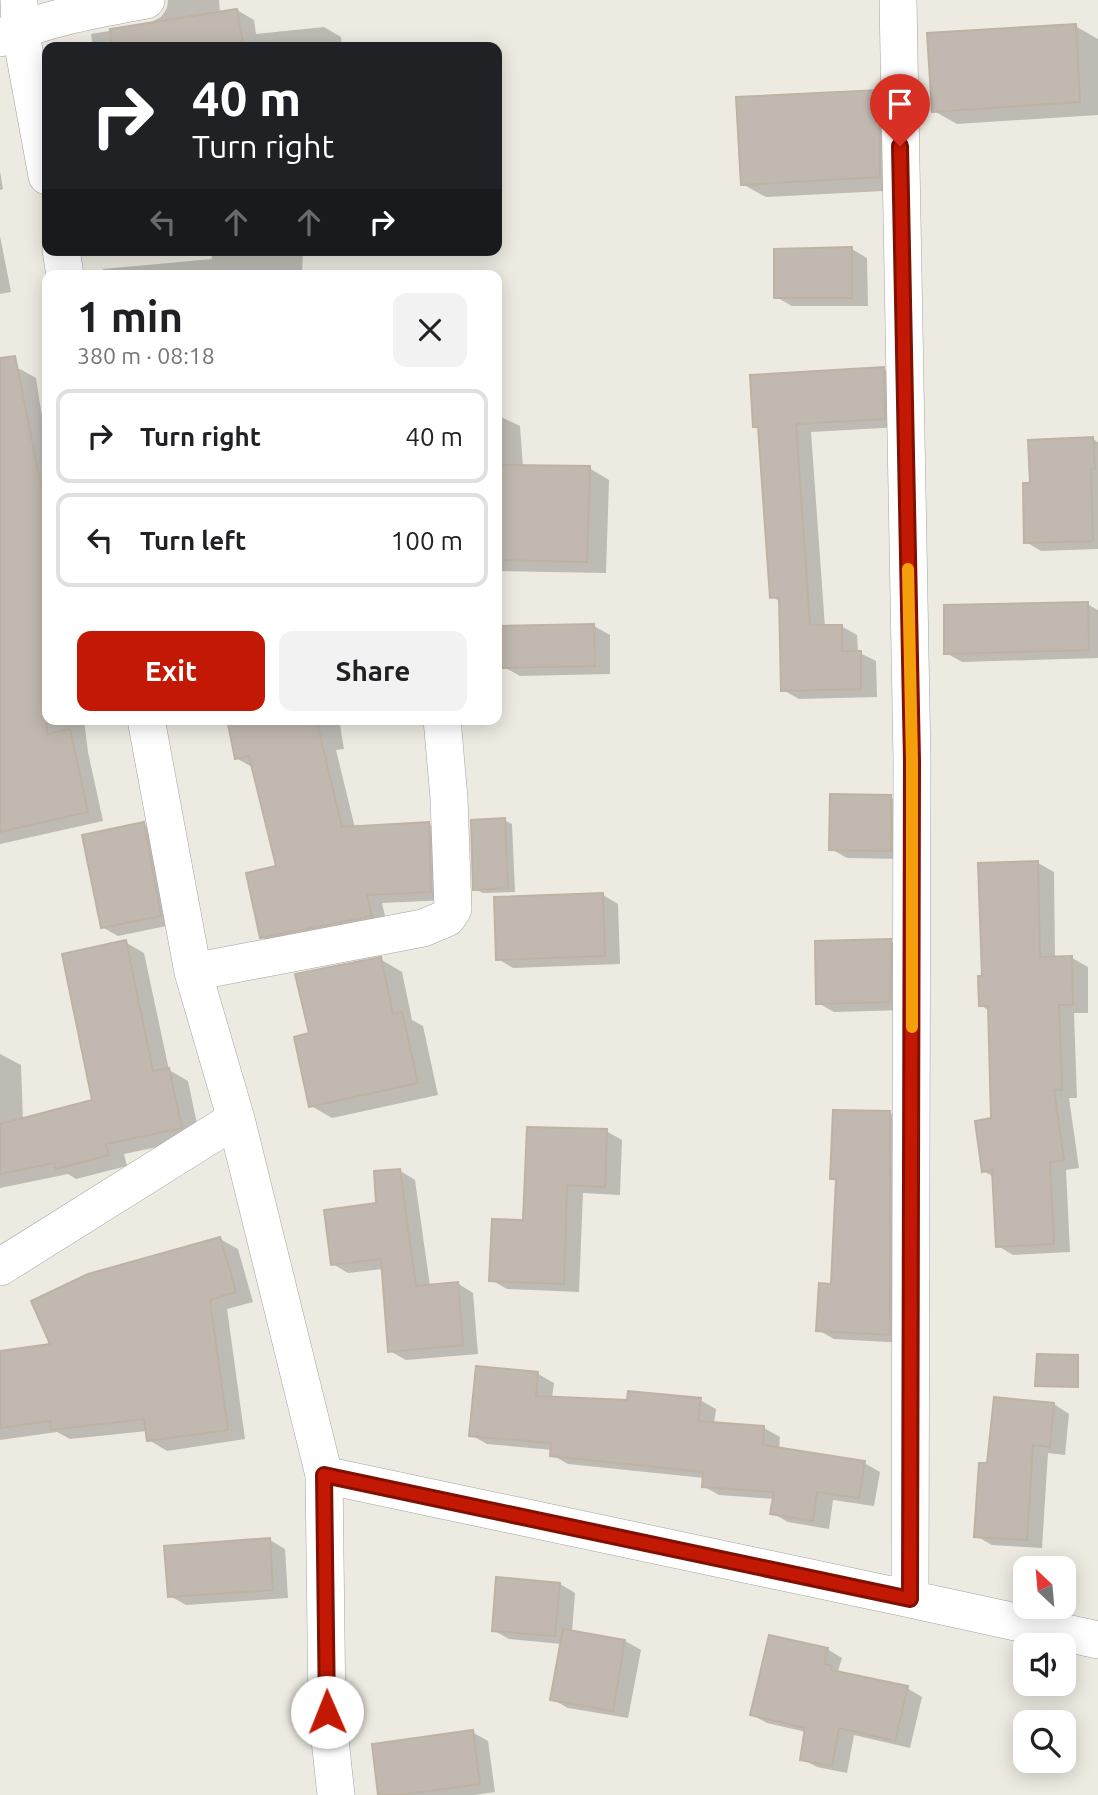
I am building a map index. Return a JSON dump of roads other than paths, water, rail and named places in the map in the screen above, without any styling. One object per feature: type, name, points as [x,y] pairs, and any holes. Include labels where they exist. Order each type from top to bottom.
[{"type":"street","points":[[42,153],[13,22],[146,0]]},
{"type":"street","points":[[898,0],[912,761],[910,1599]]},
{"type":"street","points":[[147,725],[192,972],[236,1119],[324,1475],[327,1712],[336,1795]]},
{"type":"street","points":[[192,972],[423,928],[447,918],[453,909],[449,797],[443,725]]},
{"type":"street","points":[[0,1267],[236,1119]]},
{"type":"street","points":[[324,1475],[1098,1640]]}]
